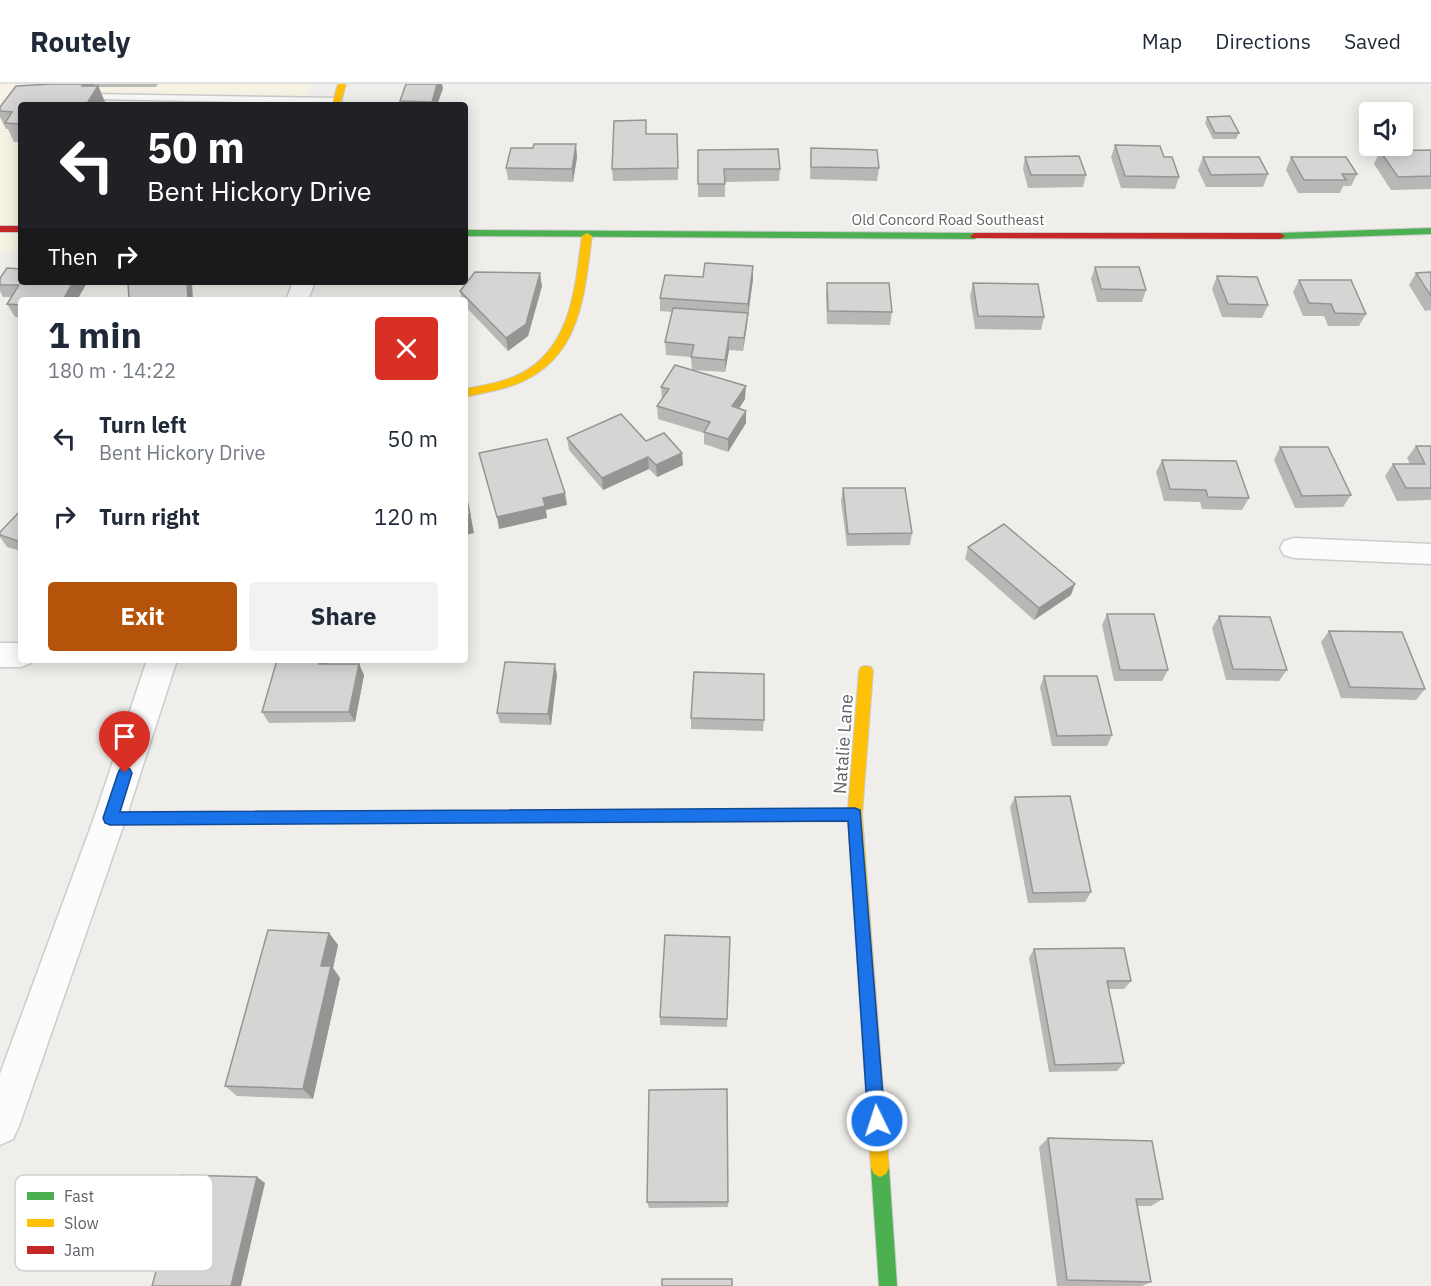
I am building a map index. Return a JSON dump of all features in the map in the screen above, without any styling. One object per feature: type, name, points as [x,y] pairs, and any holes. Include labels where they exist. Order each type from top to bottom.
[{"type":"street","points":[[336,102],[342,84]]},
{"type":"street","points":[[0,229],[18,229]]},
{"type":"street","name":"Old Concord Road Southeast","points":[[468,233],[587,236],[1138,237],[1431,231]]},
{"type":"street","points":[[468,392],[509,384],[526,377],[540,368],[562,344],[576,314],[587,236]]},
{"type":"street","points":[[1294,548],[1431,554]]},
{"type":"street","points":[[0,655],[18,655]]},
{"type":"street","points":[[0,1126],[110,818],[161,663]]},
{"type":"street","name":"Natalie Lane","points":[[866,671],[855,815],[888,1286]]},
{"type":"street","points":[[110,818],[855,815]]},
{"type":"lane","points":[[94,96],[301,102]]},
{"type":"shaded area","points":[[0,84],[311,84],[302,102],[18,102],[18,252],[0,252]]},
{"type":"building","points":[[83,84],[82,86],[98,86],[88,102],[18,102],[18,124],[5,123],[12,112],[0,111],[0,107],[16,86]]},
{"type":"building","points":[[406,84],[437,84],[432,102],[400,101]]},
{"type":"building","points":[[1230,116],[1239,133],[1215,133],[1207,117]]},
{"type":"building","points":[[646,120],[646,134],[677,134],[678,168],[612,169],[614,121]]},
{"type":"building","points":[[534,144],[576,144],[572,169],[506,168],[511,148],[533,148]]},
{"type":"building","points":[[1115,145],[1160,146],[1164,157],[1172,157],[1179,177],[1125,176]]},
{"type":"building","points":[[811,148],[877,150],[879,168],[811,167]]},
{"type":"building","points":[[778,149],[780,169],[724,169],[725,184],[698,184],[698,150]]},
{"type":"building","points":[[1413,150],[1431,150],[1431,176],[1398,177],[1383,156],[1413,156]]},
{"type":"building","points":[[1079,156],[1086,175],[1031,175],[1025,157]]},
{"type":"building","points":[[1203,157],[1259,157],[1268,174],[1211,175]]},
{"type":"building","points":[[1291,157],[1346,157],[1357,174],[1342,174],[1346,180],[1304,180]]},
{"type":"building","points":[[705,263],[753,266],[748,304],[660,298],[665,275],[703,277]]},
{"type":"building","points":[[1095,267],[1139,267],[1146,290],[1101,289]]},
{"type":"building","points":[[7,268],[18,269],[18,285],[0,285],[0,278]]},
{"type":"building","points":[[475,272],[540,273],[526,324],[506,338],[460,291],[465,285],[468,285],[468,281]]},
{"type":"building","points":[[1431,272],[1431,296],[1416,273]]},
{"type":"building","points":[[1217,276],[1257,277],[1268,305],[1228,304]]},
{"type":"building","points":[[1299,280],[1351,280],[1366,314],[1335,313],[1331,304],[1309,303]]},
{"type":"building","points":[[827,283],[889,283],[892,312],[828,311]]},
{"type":"building","points":[[973,283],[1038,284],[1044,317],[978,316]]},
{"type":"building","points":[[19,285],[71,285],[65,297],[18,297],[18,305],[7,304]]},
{"type":"building","points":[[128,285],[187,285],[188,297],[129,297]]},
{"type":"building","points":[[673,308],[748,313],[744,338],[729,337],[725,360],[691,357],[694,345],[665,342]]},
{"type":"building","points":[[675,365],[746,386],[732,406],[746,411],[728,439],[704,432],[710,422],[657,406],[669,389],[661,387]]},
{"type":"building","points":[[621,414],[646,441],[664,433],[682,453],[656,465],[648,457],[602,478],[567,438]]},
{"type":"building","points":[[547,439],[565,493],[543,498],[545,506],[497,517],[479,453]]},
{"type":"building","points":[[1416,446],[1431,446],[1431,488],[1406,488],[1393,464],[1425,464]]},
{"type":"building","points":[[1280,447],[1328,447],[1351,495],[1302,496]]},
{"type":"building","points":[[1162,460],[1236,461],[1249,498],[1208,497],[1206,490],[1170,489]]},
{"type":"building","points":[[843,488],[905,488],[912,533],[848,534]]},
{"type":"building","points":[[18,513],[18,541],[0,535],[0,532]]},
{"type":"building","points":[[1004,524],[1075,584],[1039,608],[968,547]]},
{"type":"building","points":[[1107,614],[1154,614],[1168,670],[1120,670]]},
{"type":"building","points":[[1219,616],[1270,617],[1287,670],[1233,669]]},
{"type":"building","points":[[1329,631],[1402,632],[1425,689],[1350,687]]},
{"type":"building","points":[[505,662],[555,664],[548,714],[497,713]]},
{"type":"building","points":[[276,663],[359,664],[349,712],[262,712]]},
{"type":"building","points":[[694,672],[764,674],[764,720],[691,718]]},
{"type":"building","points":[[1044,676],[1097,676],[1112,735],[1057,736]]},
{"type":"building","points":[[1070,796],[1091,892],[1033,893],[1015,797]]},
{"type":"building","points":[[268,930],[329,933],[321,966],[331,966],[303,1089],[225,1086]]},
{"type":"building","points":[[665,935],[730,937],[727,1019],[660,1017]]},
{"type":"building","points":[[1124,948],[1131,981],[1107,981],[1124,1063],[1055,1065],[1034,949]]},
{"type":"building","points":[[727,1089],[728,1202],[647,1202],[649,1090]]},
{"type":"building","points":[[1048,1138],[1152,1141],[1163,1199],[1136,1199],[1151,1282],[1067,1280]]},
{"type":"building","points":[[213,1176],[257,1177],[231,1286],[152,1286],[156,1271],[213,1271]]},
{"type":"building","points":[[662,1279],[732,1279],[732,1286],[662,1286]]},
{"type":"traffic: fast","points":[[1280,236],[1431,231]]},
{"type":"traffic: fast","points":[[468,233],[975,236]]},
{"type":"traffic: fast","points":[[448,817],[721,816]]},
{"type":"traffic: fast","points":[[880,1168],[888,1286]]},
{"type":"traffic: slow","points":[[337,102],[342,84]]},
{"type":"traffic: slow","points":[[468,392],[497,386],[527,375],[544,364],[557,350],[574,314],[587,236]]},
{"type":"traffic: slow","points":[[866,671],[855,815],[880,1168]]},
{"type":"traffic: slow","points":[[721,816],[855,815]]},
{"type":"traffic: jam","points":[[0,229],[18,229]]},
{"type":"traffic: jam","points":[[975,236],[1280,236]]},
{"type":"traffic: jam","points":[[110,818],[448,817]]},
{"type":"route","points":[[125,773],[110,818],[855,815],[877,1121]]}]
